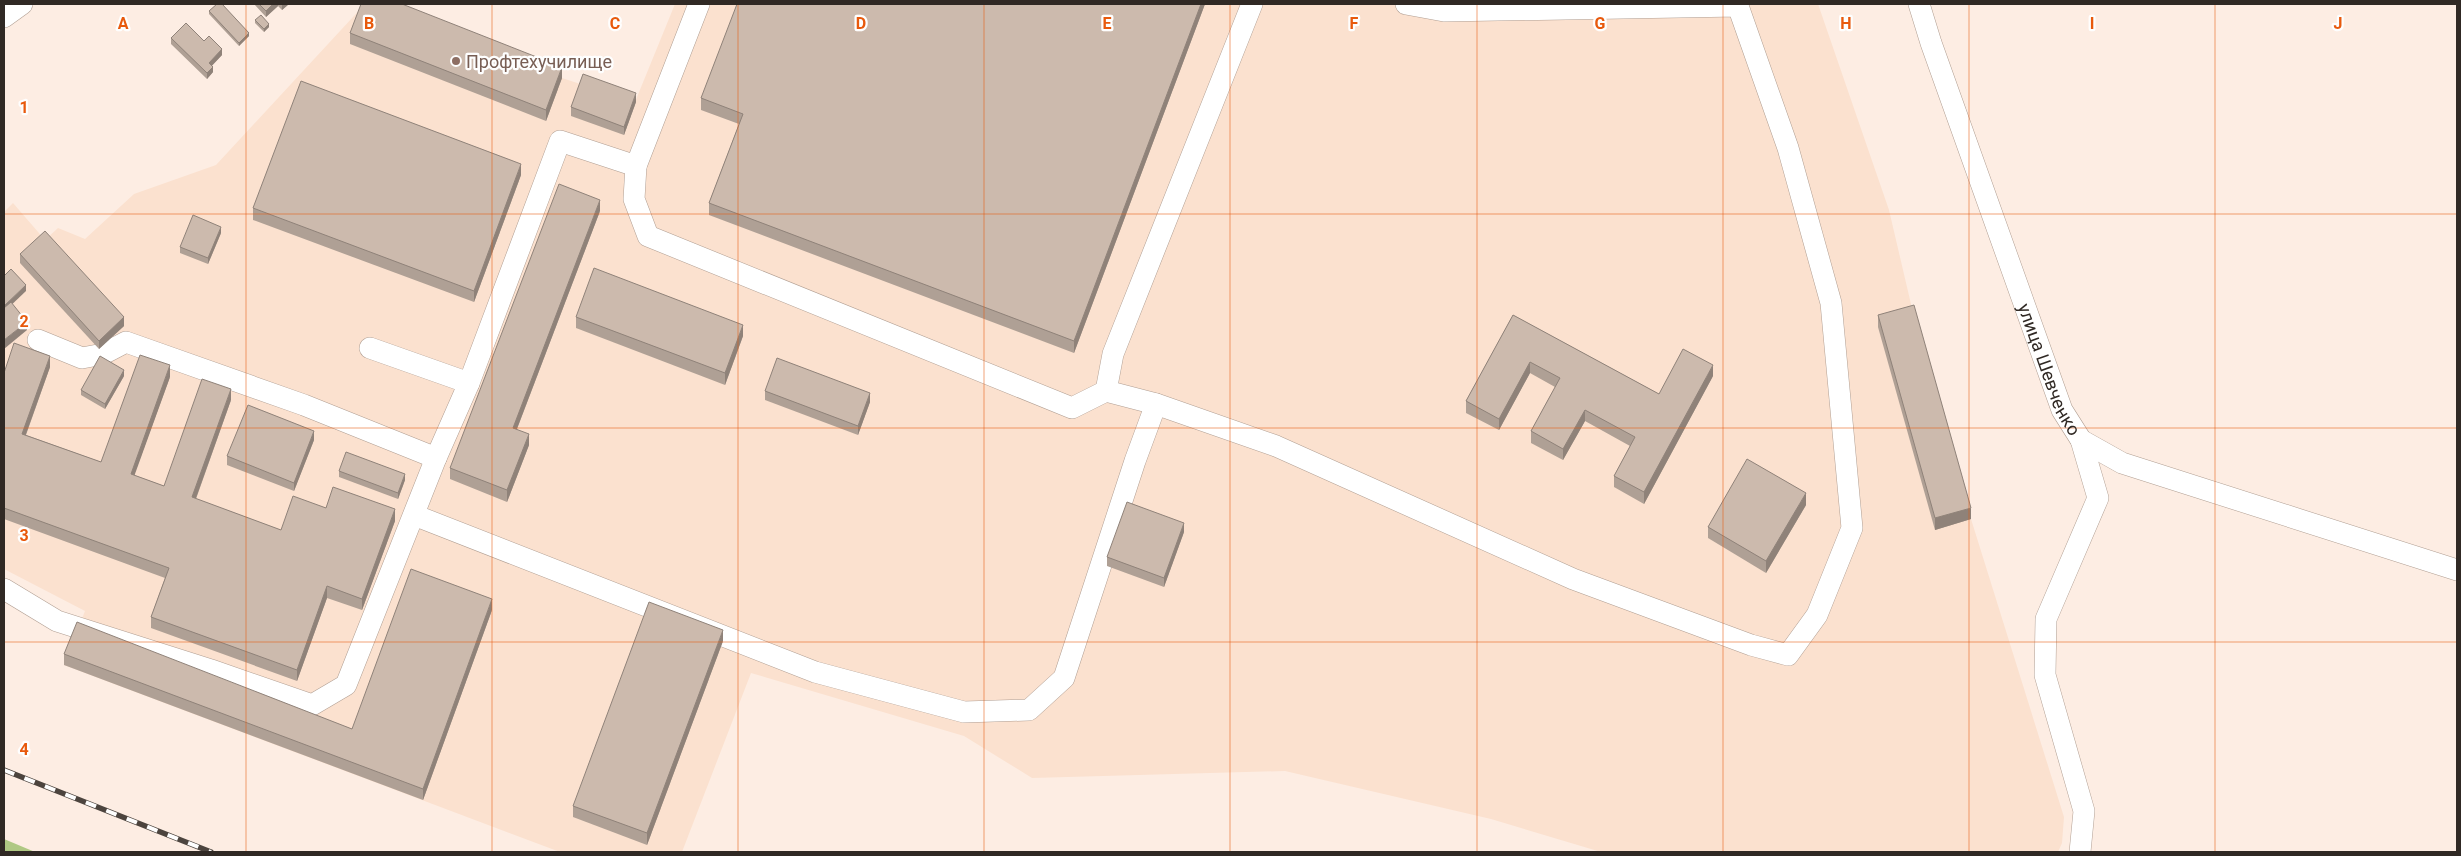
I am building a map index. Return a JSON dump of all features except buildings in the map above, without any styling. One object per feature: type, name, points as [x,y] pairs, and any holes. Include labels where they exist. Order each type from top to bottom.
[{"type":"street","points":[[4,17],[22,4]]},
{"type":"street","points":[[699,4],[636,166],[634,200],[648,236],[1072,408],[1106,391],[1156,404],[1276,446],[1573,579],[1751,645],[1788,655],[1817,615],[1852,528],[1831,303],[1788,148],[1738,6],[1444,11],[1406,4]]},
{"type":"street","points":[[1106,391],[1113,354],[1252,4]]},
{"type":"street","name":"улица Шевченко","points":[[1919,4],[1930,43],[2062,410],[2080,440],[2122,463],[2457,570]]},
{"type":"street","points":[[4,589],[58,621],[211,670],[312,706],[346,684],[436,458],[469,383],[560,141],[636,166]]},
{"type":"street","points":[[38,340],[82,358],[103,354],[126,342],[304,405],[436,458]]},
{"type":"street","points":[[370,348],[469,383]]},
{"type":"street","points":[[414,515],[815,672],[964,712],[1029,710],[1064,678],[1135,461],[1156,404]]},
{"type":"street","points":[[2080,440],[2098,498],[2046,619],[2045,675],[2084,811],[2080,852]]},
{"type":"shaded area","points":[[365,4],[562,78],[635,102],[675,4],[1818,4],[1889,210],[1914,317],[1971,519],[2064,817],[2062,843],[2058,852],[1601,852],[1491,819],[1285,771],[1032,778],[964,736],[751,673],[682,852],[560,852],[64,665],[85,611],[4,569],[4,212],[13,203],[45,240],[58,228],[85,239],[134,194],[216,165]]},
{"type":"green space","points":[[4,839],[35,852],[4,852]]},
{"type":"railway","points":[[4,770],[211,852]]},
{"type":"place","name":"Профтехучилище","points":[[456,61]]}]
